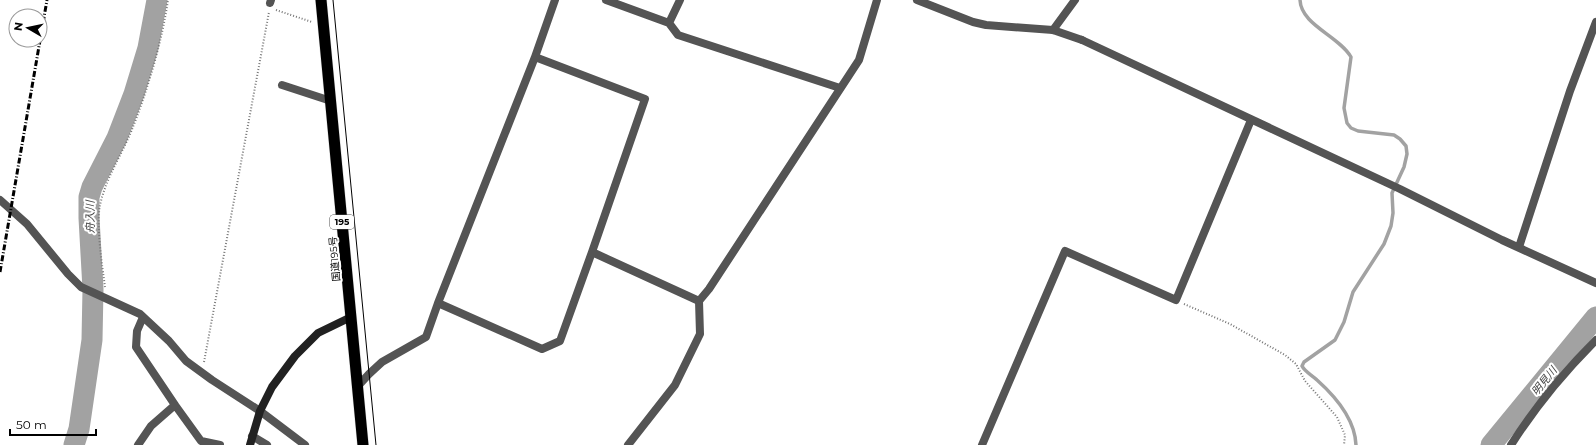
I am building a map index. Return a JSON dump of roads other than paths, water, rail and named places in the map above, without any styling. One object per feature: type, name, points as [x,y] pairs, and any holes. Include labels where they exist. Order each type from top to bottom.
[{"type":"highway","name":"国道195号","points":[[321,0],[363,445]]},
{"type":"main road","points":[[250,445],[260,411],[272,387],[295,356],[318,333],[351,317]]},
{"type":"street","points":[[357,387],[382,362],[426,337],[535,57],[555,0]]},
{"type":"street","points":[[606,0],[669,23],[678,36],[840,88]]},
{"type":"street","points":[[669,23],[680,0]]},
{"type":"street","points":[[628,445],[675,385],[700,334],[699,301],[709,289],[859,60],[877,0]]},
{"type":"street","points":[[917,0],[951,14],[986,25],[1053,30],[1082,40],[1400,189],[1502,240],[1596,283]]},
{"type":"street","points":[[1053,30],[1075,0]]},
{"type":"street","points":[[1519,247],[1570,91],[1596,22]]},
{"type":"street","points":[[438,303],[542,349],[560,340],[645,99],[535,57]]},
{"type":"street","points":[[282,86],[331,101]]},
{"type":"street","points":[[982,445],[1065,251],[1176,300],[1251,120]]},
{"type":"street","points":[[0,200],[27,224],[68,274],[82,287],[125,306],[143,317],[169,341],[186,361],[260,411],[304,445]]},
{"type":"street","points":[[592,252],[699,301]]},
{"type":"street","points":[[143,317],[137,331],[136,347],[201,441],[220,445]]},
{"type":"street","points":[[1511,445],[1534,409],[1573,363],[1596,340]]},
{"type":"street","points":[[138,445],[151,426],[175,405]]},
{"type":"street","points":[[252,436],[267,445]]},
{"type":"waterway","name":"舟入川","points":[[74,445],[79,429],[92,340],[93,289],[89,197],[92,187],[117,138],[134,94],[148,48],[157,0]]},
{"type":"waterway","points":[[1300,0],[1302,9],[1313,23],[1338,43],[1351,57],[1344,108],[1347,123],[1351,128],[1358,131],[1394,135],[1406,146],[1407,154],[1404,167],[1392,193],[1393,213],[1391,226],[1384,244],[1353,292],[1344,322],[1335,340],[1304,362],[1302,366],[1331,394],[1343,409],[1352,426],[1356,445]]},
{"type":"waterway","name":"明見川","points":[[1491,445],[1596,317]]},
{"type":"tram line","points":[[333,0],[376,445]]},
{"type":"railway","points":[[0,272],[47,0]]}]
